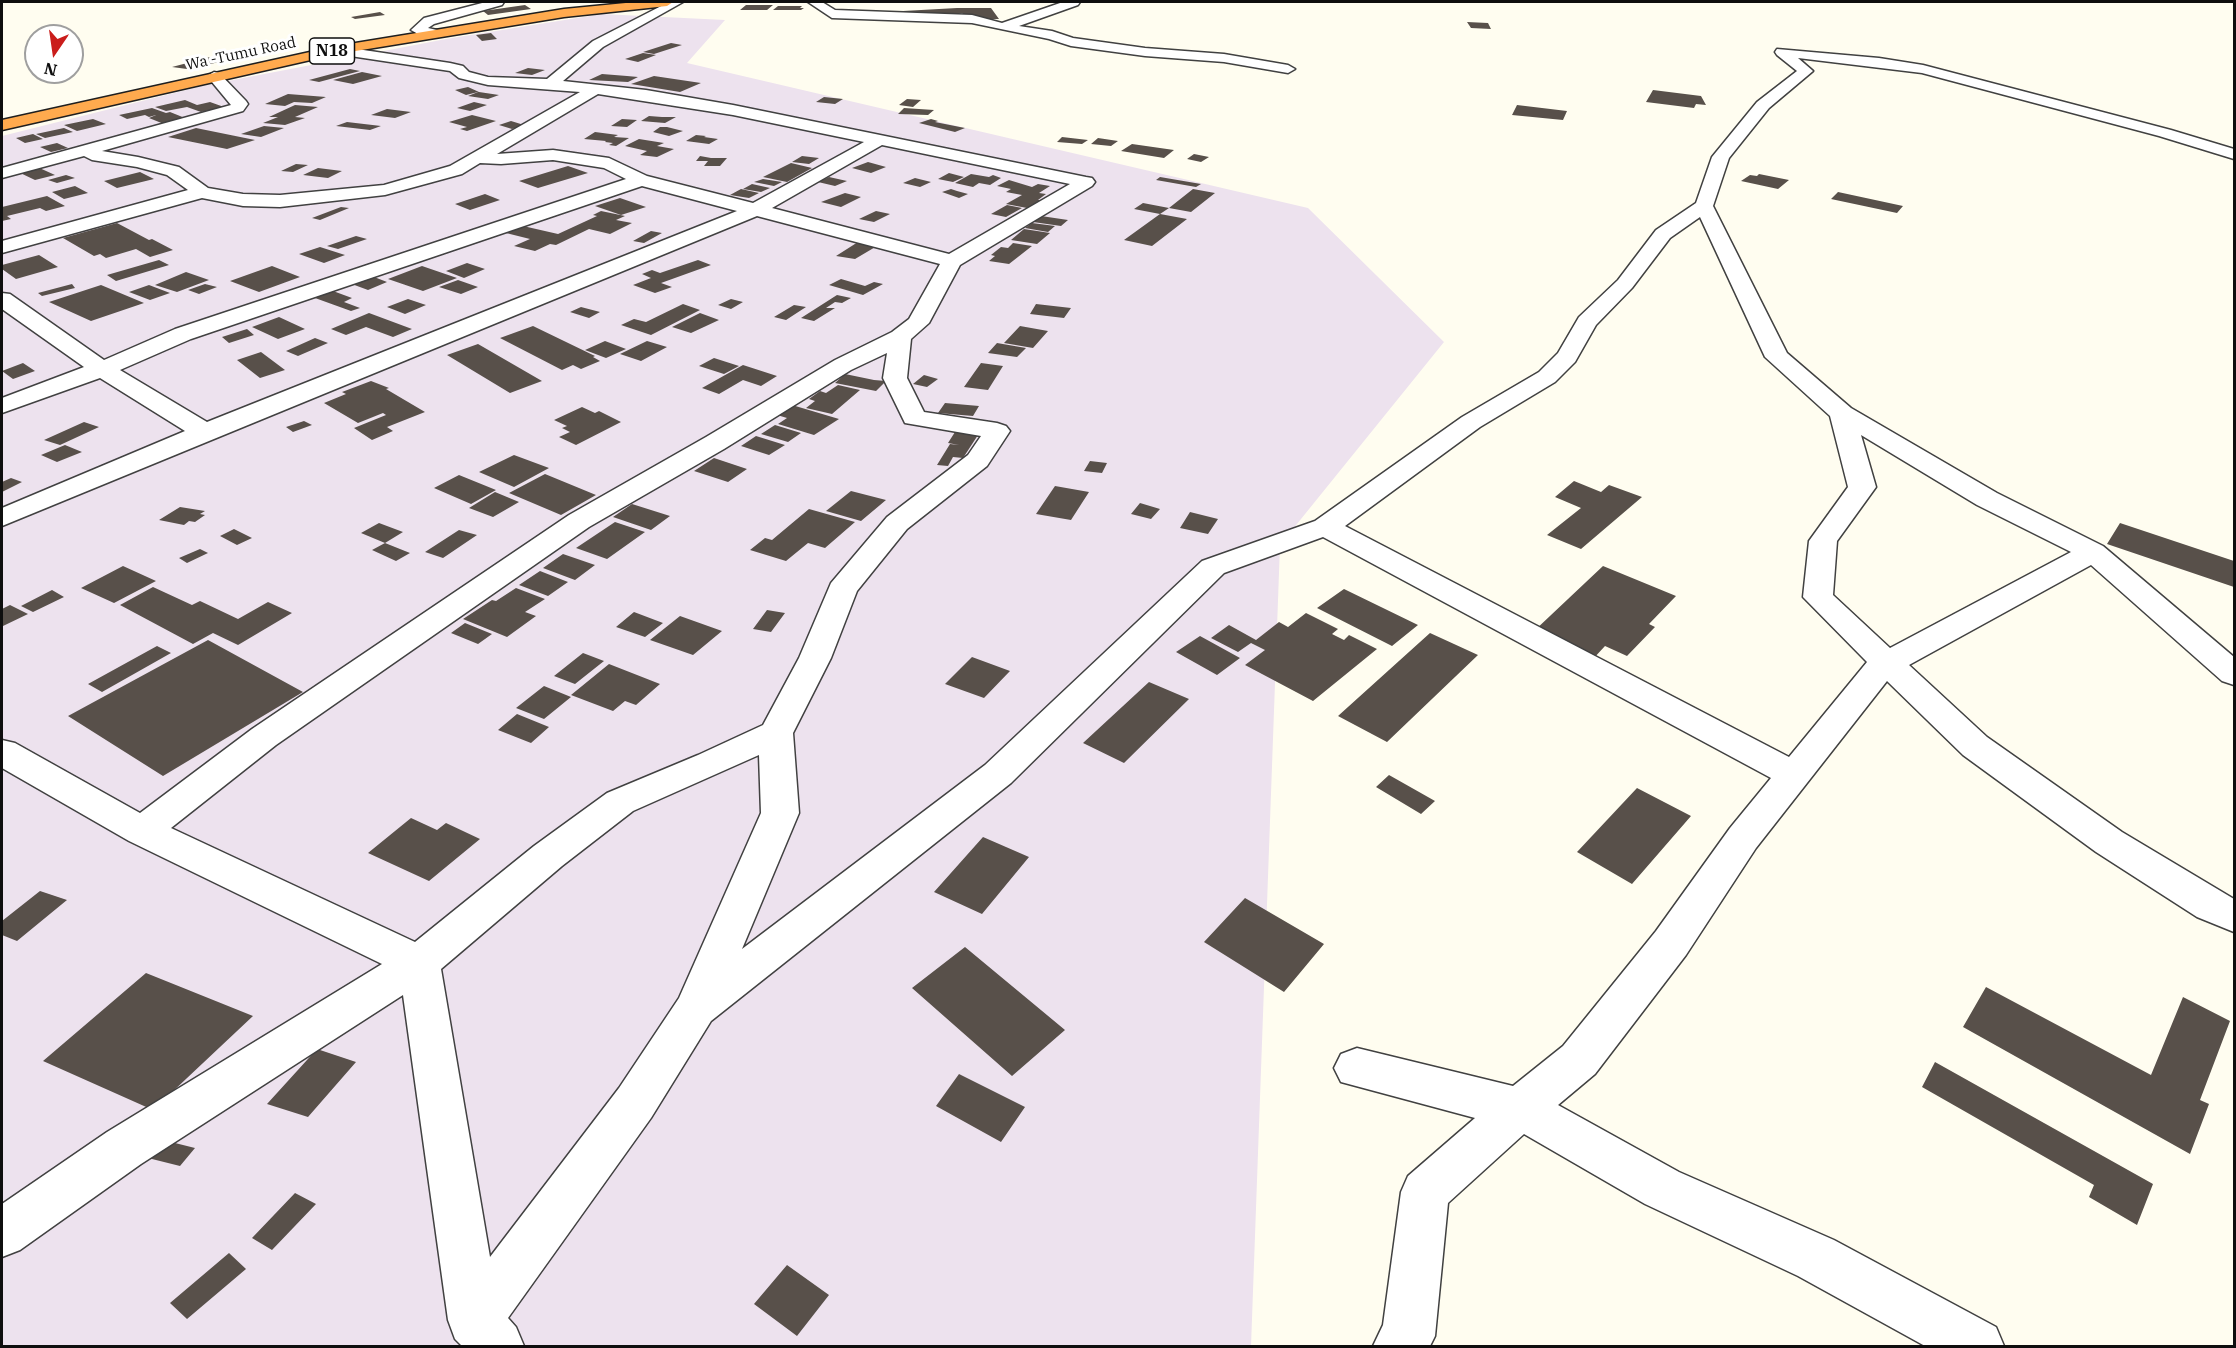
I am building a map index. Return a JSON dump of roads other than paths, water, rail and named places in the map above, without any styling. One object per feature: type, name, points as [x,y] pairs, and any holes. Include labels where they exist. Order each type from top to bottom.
[{"type":"highway","name":"Wa -Tumu Road","points":[[2,125],[337,50],[564,13],[667,2]]},
{"type":"street","points":[[432,33],[417,30],[429,21],[498,2]]},
{"type":"street","points":[[551,84],[598,44],[677,2]]},
{"type":"street","points":[[814,2],[832,14],[972,19],[1052,35],[1071,42],[1145,52],[1224,58],[1288,69]]},
{"type":"street","points":[[1004,27],[1074,2]]},
{"type":"street","points":[[142,831],[264,737],[579,521],[715,443],[843,365],[900,337],[918,323],[952,261],[1086,182],[722,108],[596,89],[478,79],[464,75],[455,68],[337,50]]},
{"type":"street","points":[[696,1008],[998,774],[1213,567],[1325,527],[1471,422],[1547,377],[1568,357],[1587,322],[1625,284],[1663,234],[1704,206],[1721,157],[1763,105],[1806,71],[1782,52],[1923,69],[2165,133],[2235,154]]},
{"type":"street","points":[[2,173],[237,108],[240,104],[214,76]]},
{"type":"street","points":[[80,153],[138,162],[173,171],[202,192],[243,200],[280,201],[375,191],[456,170],[596,89]]},
{"type":"street","points":[[2,518],[205,432],[755,210],[881,139]]},
{"type":"street","points":[[478,158],[501,159],[553,154],[609,164],[641,180],[952,261]]},
{"type":"street","points":[[2,406],[102,369],[183,334],[641,180]]},
{"type":"street","points":[[2,247],[202,192]]},
{"type":"street","points":[[1704,206],[1777,357],[1842,413],[1986,499],[2092,552],[2235,674]]},
{"type":"street","points":[[2,300],[102,369],[205,432]]},
{"type":"street","points":[[486,1333],[696,1008],[780,813],[776,733],[815,658],[842,589],[897,523],[978,460],[997,431],[914,418],[895,378],[900,337]]},
{"type":"street","points":[[1842,413],[1862,487],[1822,541],[1818,597],[1975,746],[2109,842],[2211,906],[2235,916]]},
{"type":"street","points":[[1325,527],[1794,775]]},
{"type":"street","points":[[1400,1347],[1407,1336],[1425,1192],[1520,1108],[1579,1060],[1671,943],[1743,838],[1881,666],[2092,552]]},
{"type":"street","points":[[2,1233],[123,1148],[419,963],[548,856],[620,802],[711,764],[776,733]]},
{"type":"street","points":[[2,752],[142,831],[419,963]]},
{"type":"street","points":[[419,963],[486,1333]]},
{"type":"street","points":[[1357,1068],[1520,1108],[1662,1188],[1816,1258],[1977,1347]]}]
